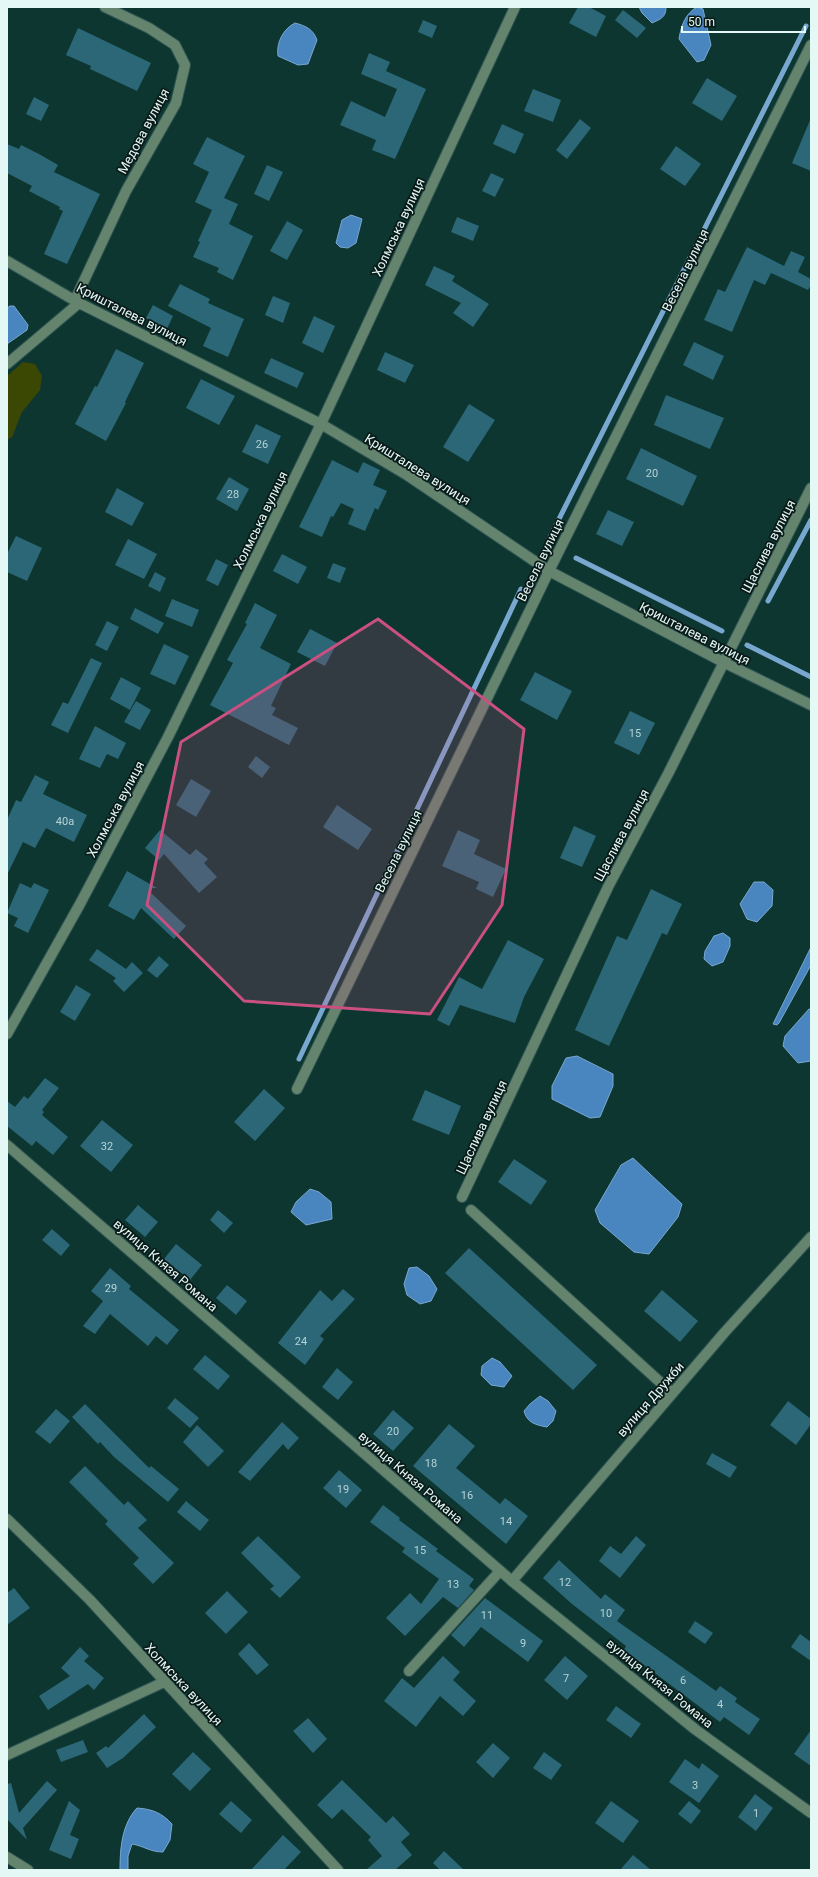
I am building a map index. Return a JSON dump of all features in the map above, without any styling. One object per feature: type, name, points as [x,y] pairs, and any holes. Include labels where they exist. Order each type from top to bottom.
[{"type":"street","name":"Медова вулиця","points":[[77,301],[126,191],[176,103],[185,65],[175,45],[149,28],[106,7]]},
{"type":"street","name":"Холмська вулиця","points":[[7,1034],[80,904],[168,737],[321,424],[515,7]]},
{"type":"street","name":"Весела вулиця","points":[[297,1089],[549,571],[811,45]]},
{"type":"street","name":"Кришталева вулиця","points":[[7,261],[77,301],[321,424],[407,475],[549,571],[723,662],[811,705]]},
{"type":"street","points":[[7,364],[77,301]]},
{"type":"street","name":"Щаслива вулиця","points":[[462,1197],[608,887],[669,772],[811,488]]},
{"type":"street","name":"вулиця Князя Романа","points":[[7,1145],[512,1581],[696,1730],[811,1813]]},
{"type":"street","points":[[471,1210],[672,1393]]},
{"type":"street","name":"вулиця Дружби","points":[[512,1581],[672,1393],[811,1237]]},
{"type":"street","name":"Холмська вулиця","points":[[7,1519],[90,1600],[338,1870]]},
{"type":"street","points":[[409,1671],[500,1571]]},
{"type":"street","points":[[7,1755],[164,1682]]},
{"type":"street","points":[[7,1857],[28,1870]]},
{"type":"highlighted area","points":[[378,619],[524,729],[502,905],[430,1014],[244,1001],[147,905],[181,742]]},
{"type":"green space","points":[[23,362],[35,364],[42,376],[40,390],[22,412],[12,437],[7,440],[7,376]]},
{"type":"water","points":[[639,7],[666,7],[665,13],[662,17],[652,23],[642,13]]},
{"type":"water","points":[[697,7],[703,9],[711,45],[704,60],[697,62],[679,39],[684,21],[689,13]]},
{"type":"water","points":[[295,23],[309,28],[317,40],[308,64],[298,65],[278,56],[278,46],[281,37],[287,29]]},
{"type":"water","points":[[351,215],[362,219],[356,243],[348,248],[340,247],[336,243],[342,220]]},
{"type":"water","points":[[14,306],[28,325],[27,330],[7,344],[7,308]]},
{"type":"water","points":[[754,882],[764,882],[773,890],[772,906],[757,922],[747,919],[740,904]]},
{"type":"water","points":[[723,933],[730,938],[730,946],[723,962],[712,966],[704,959],[705,951],[714,936]]},
{"type":"water","points":[[811,947],[811,965],[779,1023],[777,1025],[773,1024]]},
{"type":"water","points":[[809,1009],[811,1009],[811,1061],[798,1063],[783,1046],[785,1036]]},
{"type":"water","points":[[577,1056],[613,1074],[613,1086],[600,1117],[590,1118],[552,1099],[552,1086],[566,1058]]},
{"type":"water","points":[[633,1158],[682,1204],[678,1217],[649,1254],[634,1252],[600,1223],[595,1210],[621,1165]]},
{"type":"water","points":[[310,1189],[319,1192],[331,1202],[332,1219],[306,1225],[291,1212],[296,1202]]},
{"type":"water","points":[[417,1267],[429,1276],[437,1289],[431,1301],[420,1304],[407,1295],[404,1284],[409,1268]]},
{"type":"water","points":[[492,1358],[500,1362],[512,1376],[504,1387],[491,1385],[481,1375],[482,1366]]},
{"type":"water","points":[[540,1396],[548,1401],[556,1411],[553,1421],[547,1427],[530,1421],[525,1415],[524,1411]]},
{"type":"water","points":[[137,1808],[156,1812],[168,1820],[172,1824],[170,1840],[163,1852],[154,1851],[132,1844],[128,1856],[128,1870],[120,1870],[121,1845],[125,1829],[132,1814]]},
{"type":"building","points":[[578,7],[589,7],[606,16],[596,37],[569,23]]},
{"type":"building","points":[[623,10],[646,28],[637,38],[615,20]]},
{"type":"building","points":[[423,20],[437,26],[432,38],[418,32]]},
{"type":"building","points":[[78,28],[151,63],[137,91],[90,69],[91,66],[66,55]]},
{"type":"building","points":[[369,53],[390,62],[386,71],[426,89],[395,159],[372,150],[376,140],[340,125],[351,101],[385,117],[397,89],[361,74]]},
{"type":"building","points":[[707,78],[737,96],[722,121],[692,103]]},
{"type":"building","points":[[533,89],[561,100],[553,122],[524,111]]},
{"type":"building","points":[[34,97],[49,105],[41,121],[26,114]]},
{"type":"building","points":[[811,118],[811,171],[792,163]]},
{"type":"building","points":[[580,119],[591,128],[567,159],[556,150]]},
{"type":"building","points":[[502,124],[524,134],[515,154],[493,144]]},
{"type":"building","points":[[207,137],[245,156],[224,198],[238,204],[229,224],[253,236],[233,280],[217,272],[219,268],[193,257],[200,242],[198,241],[212,210],[195,202],[209,172],[193,164]]},
{"type":"building","points":[[7,144],[19,149],[21,145],[39,154],[58,165],[54,172],[100,194],[67,264],[44,254],[63,211],[59,209],[60,207],[29,191],[32,186],[7,173]]},
{"type":"building","points":[[676,146],[701,164],[685,186],[660,169]]},
{"type":"building","points":[[267,165],[283,172],[269,201],[254,194]]},
{"type":"building","points":[[491,173],[504,179],[495,197],[482,191]]},
{"type":"building","points":[[457,217],[479,226],[473,241],[451,232]]},
{"type":"building","points":[[287,221],[303,230],[287,260],[270,251]]},
{"type":"building","points":[[747,247],[784,266],[791,251],[805,257],[798,272],[811,279],[811,285],[808,290],[771,273],[765,285],[754,280],[732,332],[704,320],[718,289],[725,292]]},
{"type":"building","points":[[434,266],[455,276],[452,281],[489,304],[473,327],[453,313],[461,303],[425,285]]},
{"type":"building","points":[[180,284],[210,299],[208,303],[244,319],[228,357],[203,346],[211,328],[168,306]]},
{"type":"building","points":[[273,296],[290,303],[283,323],[265,315]]},
{"type":"building","points":[[153,305],[173,316],[167,329],[146,318]]},
{"type":"building","points":[[314,316],[335,326],[323,353],[302,343]]},
{"type":"building","points":[[694,342],[724,356],[713,380],[683,365]]},
{"type":"building","points":[[116,349],[144,363],[125,402],[126,403],[106,441],[75,424],[95,386],[97,387]]},
{"type":"building","points":[[385,352],[414,365],[405,383],[377,370]]},
{"type":"building","points":[[271,358],[304,373],[297,388],[264,373]]},
{"type":"building","points":[[201,379],[235,396],[219,425],[186,408]]},
{"type":"building","points":[[666,395],[724,418],[710,449],[654,425]]},
{"type":"building","points":[[469,404],[495,420],[468,462],[443,447]]},
{"type":"building","points":[[256,424],[281,436],[268,464],[242,452]]},
{"type":"building","points":[[641,448],[697,476],[683,506],[626,479]]},
{"type":"building","points":[[332,460],[358,473],[363,462],[380,470],[373,485],[387,491],[378,510],[375,508],[365,531],[348,524],[354,509],[341,503],[333,517],[331,516],[322,537],[299,527]]},
{"type":"building","points":[[229,477],[249,489],[237,511],[216,499]]},
{"type":"building","points":[[117,488],[144,503],[132,526],[105,512]]},
{"type":"building","points":[[608,510],[634,522],[622,546],[596,534]]},
{"type":"building","points":[[16,536],[42,548],[27,581],[7,572],[7,554]]},
{"type":"building","points":[[128,539],[157,554],[144,579],[115,565]]},
{"type":"building","points":[[282,554],[307,567],[298,584],[273,571]]},
{"type":"building","points":[[216,559],[228,565],[218,586],[206,580]]},
{"type":"building","points":[[333,563],[346,568],[340,583],[327,578]]},
{"type":"building","points":[[155,572],[166,578],[160,592],[148,586]]},
{"type":"building","points":[[172,599],[199,610],[192,627],[165,616]]},
{"type":"building","points":[[255,603],[277,615],[260,648],[291,664],[271,706],[276,708],[272,715],[298,728],[289,745],[210,705],[233,663],[227,660],[247,624],[245,623]]},
{"type":"building","points":[[135,608],[164,623],[158,634],[130,619]]},
{"type":"building","points":[[107,621],[119,627],[107,651],[95,645]]},
{"type":"building","points":[[310,629],[337,643],[325,666],[297,652]]},
{"type":"building","points":[[164,644],[189,656],[175,685],[150,674]]},
{"type":"building","points":[[91,658],[102,663],[68,733],[51,725],[63,702],[68,704]]},
{"type":"building","points":[[535,672],[572,691],[557,720],[520,700]]},
{"type":"building","points":[[121,677],[141,688],[130,710],[110,699]]},
{"type":"building","points":[[136,701],[151,710],[140,730],[124,722]]},
{"type":"building","points":[[630,711],[655,723],[639,755],[614,743]]},
{"type":"building","points":[[95,726],[126,743],[118,759],[107,754],[100,768],[79,759]]},
{"type":"building","points":[[256,756],[270,767],[262,778],[248,767]]},
{"type":"building","points":[[35,775],[49,782],[43,794],[87,815],[74,842],[46,828],[35,848],[23,842],[7,875],[7,820],[16,800],[21,802]]},
{"type":"building","points":[[191,779],[211,791],[196,817],[176,805]]},
{"type":"building","points":[[337,805],[372,829],[358,850],[323,827]]},
{"type":"building","points":[[574,826],[596,836],[582,867],[560,858]]},
{"type":"building","points":[[160,830],[190,855],[196,849],[208,859],[204,863],[217,877],[199,893],[164,854],[159,860],[145,848]]},
{"type":"building","points":[[458,830],[480,840],[474,854],[506,869],[493,897],[476,889],[479,882],[442,866]]},
{"type":"building","points":[[127,871],[157,888],[152,888],[150,892],[186,926],[174,939],[141,908],[134,920],[108,906]]},
{"type":"building","points":[[20,883],[31,888],[34,883],[49,890],[28,933],[14,926],[18,918],[7,913]]},
{"type":"building","points":[[651,889],[682,904],[667,935],[662,933],[609,1046],[575,1030],[617,936],[627,940]]},
{"type":"building","points":[[508,940],[544,959],[524,997],[515,1023],[460,1005],[449,1026],[437,1020],[459,977],[482,989]]},
{"type":"building","points":[[97,949],[126,969],[132,962],[143,973],[124,992],[113,981],[116,978],[89,960]]},
{"type":"building","points":[[159,956],[169,965],[157,978],[147,970]]},
{"type":"building","points":[[76,985],[91,994],[75,1021],[60,1012]]},
{"type":"building","points":[[45,1078],[59,1088],[42,1110],[44,1112],[42,1115],[68,1137],[53,1155],[36,1141],[32,1146],[7,1126],[7,1101],[15,1107],[24,1096],[28,1099]]},
{"type":"building","points":[[264,1089],[285,1108],[255,1141],[234,1122]]},
{"type":"building","points":[[425,1090],[461,1106],[449,1135],[412,1120]]},
{"type":"building","points":[[102,1120],[133,1145],[111,1172],[80,1146]]},
{"type":"building","points":[[514,1159],[547,1181],[531,1205],[498,1182]]},
{"type":"building","points":[[138,1205],[158,1222],[145,1237],[125,1220]]},
{"type":"building","points":[[218,1210],[233,1223],[224,1233],[210,1220]]},
{"type":"building","points":[[52,1229],[70,1245],[61,1256],[42,1240]]},
{"type":"building","points":[[176,1244],[202,1265],[190,1280],[164,1259]]},
{"type":"building","points":[[469,1248],[597,1365],[573,1390],[445,1273]]},
{"type":"building","points":[[110,1268],[131,1286],[129,1289],[179,1330],[167,1345],[156,1336],[148,1346],[110,1314],[95,1334],[83,1326],[103,1301],[91,1291]]},
{"type":"building","points":[[227,1285],[247,1301],[236,1315],[216,1298]]},
{"type":"building","points":[[343,1289],[355,1299],[320,1336],[324,1339],[305,1365],[278,1343],[320,1290],[332,1301]]},
{"type":"building","points":[[662,1290],[698,1321],[680,1342],[644,1311]]},
{"type":"building","points":[[205,1355],[230,1376],[218,1390],[193,1369]]},
{"type":"building","points":[[337,1368],[353,1382],[338,1400],[322,1387]]},
{"type":"building","points":[[175,1398],[199,1418],[190,1428],[167,1408]]},
{"type":"building","points":[[788,1401],[811,1419],[811,1424],[796,1445],[770,1425]]},
{"type":"building","points":[[85,1404],[149,1468],[151,1466],[179,1489],[168,1502],[114,1457],[100,1442],[98,1444],[72,1417]]},
{"type":"building","points":[[56,1409],[70,1421],[50,1444],[35,1432]]},
{"type":"building","points":[[393,1410],[414,1428],[393,1451],[373,1434]]},
{"type":"building","points":[[282,1422],[299,1438],[288,1450],[283,1444],[250,1481],[238,1472]]},
{"type":"building","points":[[449,1424],[475,1446],[456,1468],[500,1504],[505,1498],[528,1516],[506,1544],[413,1466]]},
{"type":"building","points":[[197,1425],[224,1451],[208,1467],[183,1442]]},
{"type":"building","points":[[712,1453],[737,1467],[730,1478],[706,1464]]},
{"type":"building","points":[[85,1466],[124,1505],[128,1501],[147,1520],[138,1528],[174,1563],[153,1584],[133,1564],[139,1558],[105,1524],[108,1521],[69,1482]]},
{"type":"building","points":[[339,1470],[362,1490],[346,1508],[323,1488]]},
{"type":"building","points":[[186,1501],[209,1520],[200,1531],[177,1512]]},
{"type":"building","points":[[383,1505],[400,1518],[399,1520],[438,1549],[436,1551],[474,1579],[469,1586],[474,1590],[458,1608],[443,1597],[405,1636],[386,1618],[410,1593],[421,1604],[439,1579],[402,1552],[405,1548],[370,1522]]},
{"type":"building","points":[[258,1536],[301,1577],[280,1598],[270,1589],[274,1586],[241,1553]]},
{"type":"building","points":[[636,1536],[646,1545],[620,1578],[599,1561],[610,1546],[621,1554]]},
{"type":"building","points":[[559,1560],[601,1599],[605,1594],[625,1610],[617,1621],[716,1691],[720,1686],[737,1698],[735,1702],[760,1719],[749,1735],[724,1717],[720,1722],[624,1650],[626,1646],[572,1604],[543,1578]]},
{"type":"building","points":[[14,1588],[30,1608],[7,1625],[7,1593]]},
{"type":"building","points":[[227,1591],[248,1612],[226,1634],[205,1613]]},
{"type":"building","points":[[485,1598],[543,1641],[528,1662],[481,1627],[464,1647],[451,1635]]},
{"type":"building","points":[[695,1621],[713,1633],[705,1644],[688,1632]]},
{"type":"building","points":[[800,1634],[811,1642],[811,1661],[791,1647]]},
{"type":"building","points":[[249,1643],[269,1665],[257,1675],[238,1654]]},
{"type":"building","points":[[80,1647],[89,1656],[84,1661],[104,1678],[94,1690],[88,1684],[48,1710],[39,1696],[70,1676],[61,1668]]},
{"type":"building","points":[[443,1656],[460,1672],[453,1680],[476,1701],[463,1716],[440,1696],[416,1727],[384,1701],[402,1678],[414,1688]]},
{"type":"building","points":[[565,1656],[588,1676],[567,1700],[544,1680]]},
{"type":"building","points":[[616,1706],[641,1724],[631,1738],[606,1720]]},
{"type":"building","points":[[144,1714],[156,1727],[123,1758],[107,1768],[96,1753],[106,1746],[108,1748]]},
{"type":"building","points":[[308,1718],[327,1739],[313,1753],[293,1731]]},
{"type":"building","points":[[811,1730],[811,1766],[794,1754]]},
{"type":"building","points":[[83,1740],[88,1752],[61,1762],[56,1750]]},
{"type":"building","points":[[493,1743],[510,1758],[493,1778],[476,1762]]},
{"type":"building","points":[[193,1752],[211,1769],[190,1791],[172,1774]]},
{"type":"building","points":[[544,1752],[562,1765],[551,1780],[533,1768]]},
{"type":"building","points":[[685,1759],[699,1769],[702,1763],[719,1776],[699,1803],[669,1782]]},
{"type":"building","points":[[342,1780],[386,1823],[393,1816],[410,1834],[401,1842],[412,1855],[395,1870],[366,1870],[382,1856],[368,1840],[371,1837],[342,1809],[332,1819],[317,1805]]},
{"type":"building","points":[[47,1781],[57,1790],[23,1828],[27,1840],[7,1819],[7,1784],[11,1783],[19,1813]]},
{"type":"building","points":[[755,1794],[773,1808],[756,1831],[738,1817]]},
{"type":"building","points":[[69,1801],[80,1810],[70,1835],[79,1839],[71,1859],[49,1850]]},
{"type":"building","points":[[231,1801],[252,1820],[241,1833],[219,1814]]},
{"type":"building","points":[[611,1801],[639,1821],[623,1843],[595,1823]]},
{"type":"building","points":[[689,1801],[701,1811],[691,1824],[678,1814]]},
{"type":"building","points":[[283,1835],[301,1852],[284,1870],[251,1870]]},
{"type":"building","points":[[444,1851],[464,1870],[440,1870],[433,1863]]},
{"type":"building","points":[[633,1855],[651,1870],[620,1870]]},
{"type":"waterway","points":[[549,539],[806,26]]},
{"type":"waterway","points":[[768,601],[811,520]]},
{"type":"waterway","points":[[576,558],[722,631]]},
{"type":"waterway","points":[[299,1059],[521,589]]},
{"type":"waterway","points":[[747,645],[811,677]]}]
